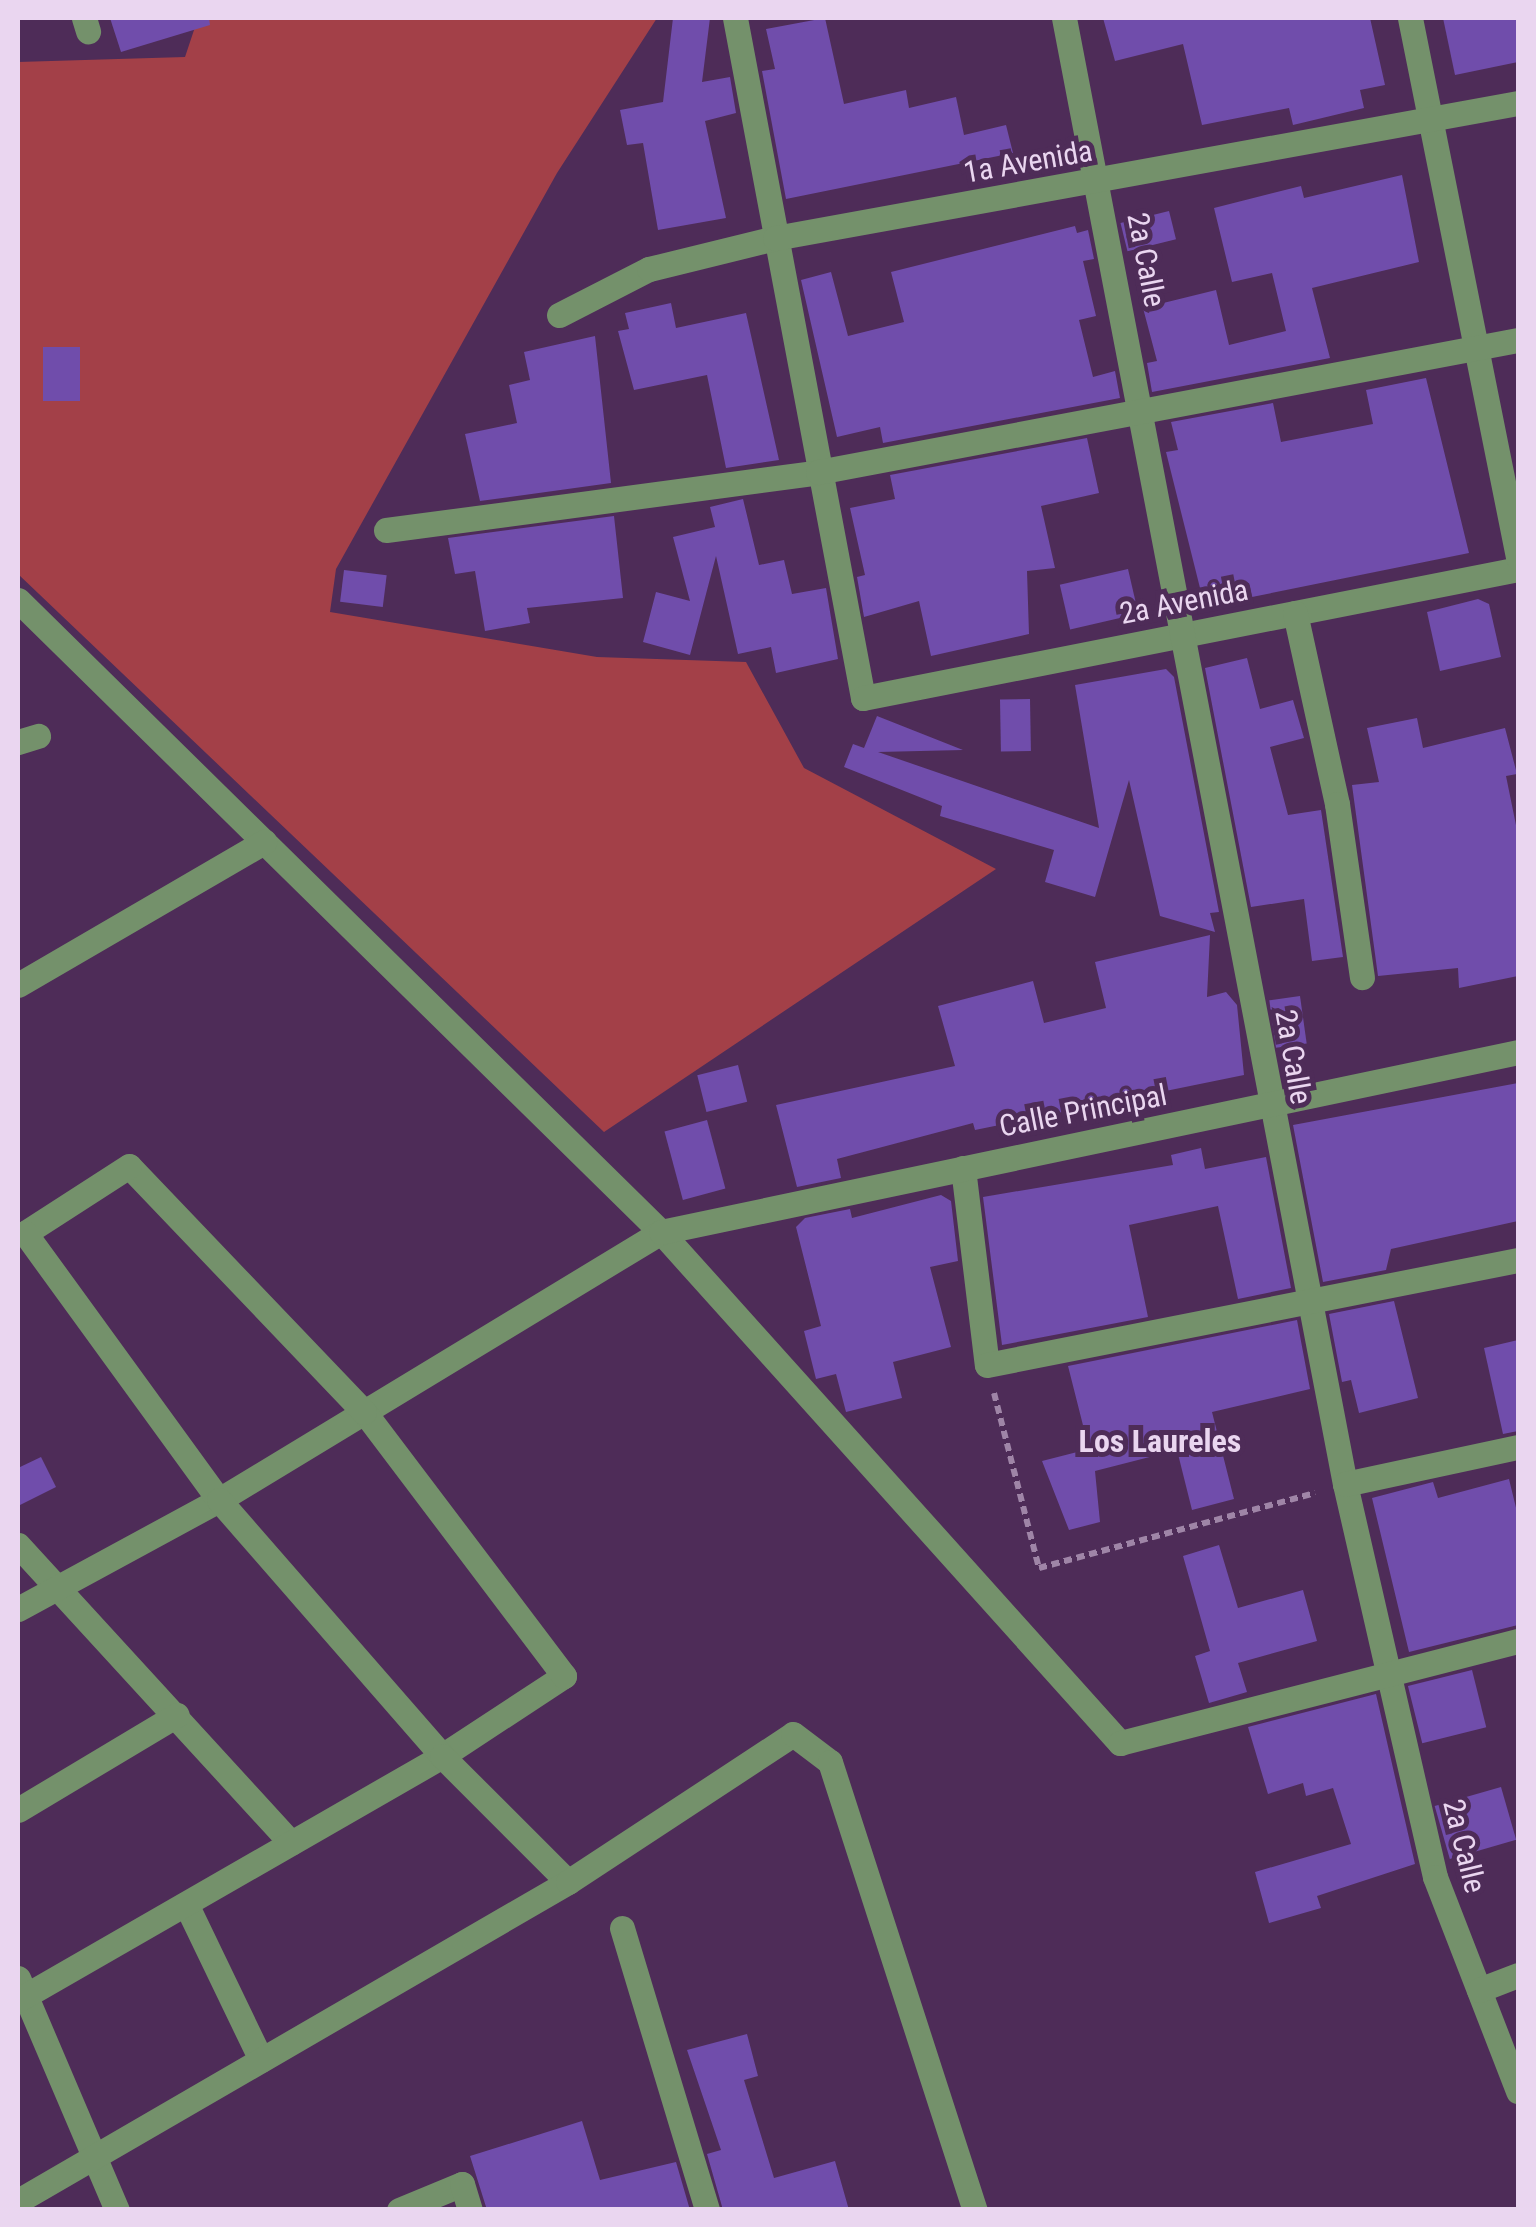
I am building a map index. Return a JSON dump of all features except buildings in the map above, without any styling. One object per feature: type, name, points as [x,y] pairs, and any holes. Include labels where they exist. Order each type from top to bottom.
[{"type":"street","name":"2a Calle","points":[[1064,18],[1186,635],[1268,1106],[1345,1484],[1435,1877],[1518,2092]]},
{"type":"street","points":[[1410,18],[1427,123],[1518,557]]},
{"type":"street","points":[[743,19],[774,238],[818,472]]},
{"type":"street","name":"1a Avenida","points":[[559,315],[649,268],[774,238],[1099,183],[1518,103]]},
{"type":"street","points":[[386,530],[818,472],[1518,340]]},
{"type":"street","name":"2a Avenida","points":[[818,472],[863,698],[1518,570]]},
{"type":"street","points":[[18,600],[661,1232],[1120,1742],[1390,1670],[1518,1641]]},
{"type":"street","points":[[1295,614],[1337,804],[1362,976]]},
{"type":"street","points":[[18,985],[264,842]]},
{"type":"street","name":"Calle Principal","points":[[18,1609],[219,1500],[661,1232],[1518,1052]]},
{"type":"street","points":[[117,2210],[20,1991],[291,1844],[442,1756],[564,1676],[364,1412],[128,1166],[26,1233],[219,1500],[442,1756],[568,1882]]},
{"type":"street","points":[[963,1168],[987,1365],[1518,1260]]},
{"type":"street","points":[[1345,1484],[1518,1446]]},
{"type":"street","points":[[18,1545],[52,1590],[178,1715],[291,1844]]},
{"type":"street","points":[[18,1810],[178,1715]]},
{"type":"street","points":[[18,2201],[568,1882],[793,1734],[830,1762],[975,2210]]},
{"type":"street","points":[[186,1904],[261,2060]]},
{"type":"street","points":[[622,1928],[707,2210]]},
{"type":"street","points":[[1479,1990],[1518,1975]]},
{"type":"street","points":[[399,2210],[462,2184],[470,2210]]},
{"type":"path","points":[[987,1365],[1039,1568],[1345,1484]]},
{"type":"shaded area","points":[[198,18],[657,18],[557,173],[336,569],[330,612],[597,657],[746,662],[804,768],[996,869],[604,1132],[18,574],[18,62],[185,57]]},
{"type":"district","name":"Los Laureles","points":[[1160,1441]]}]
